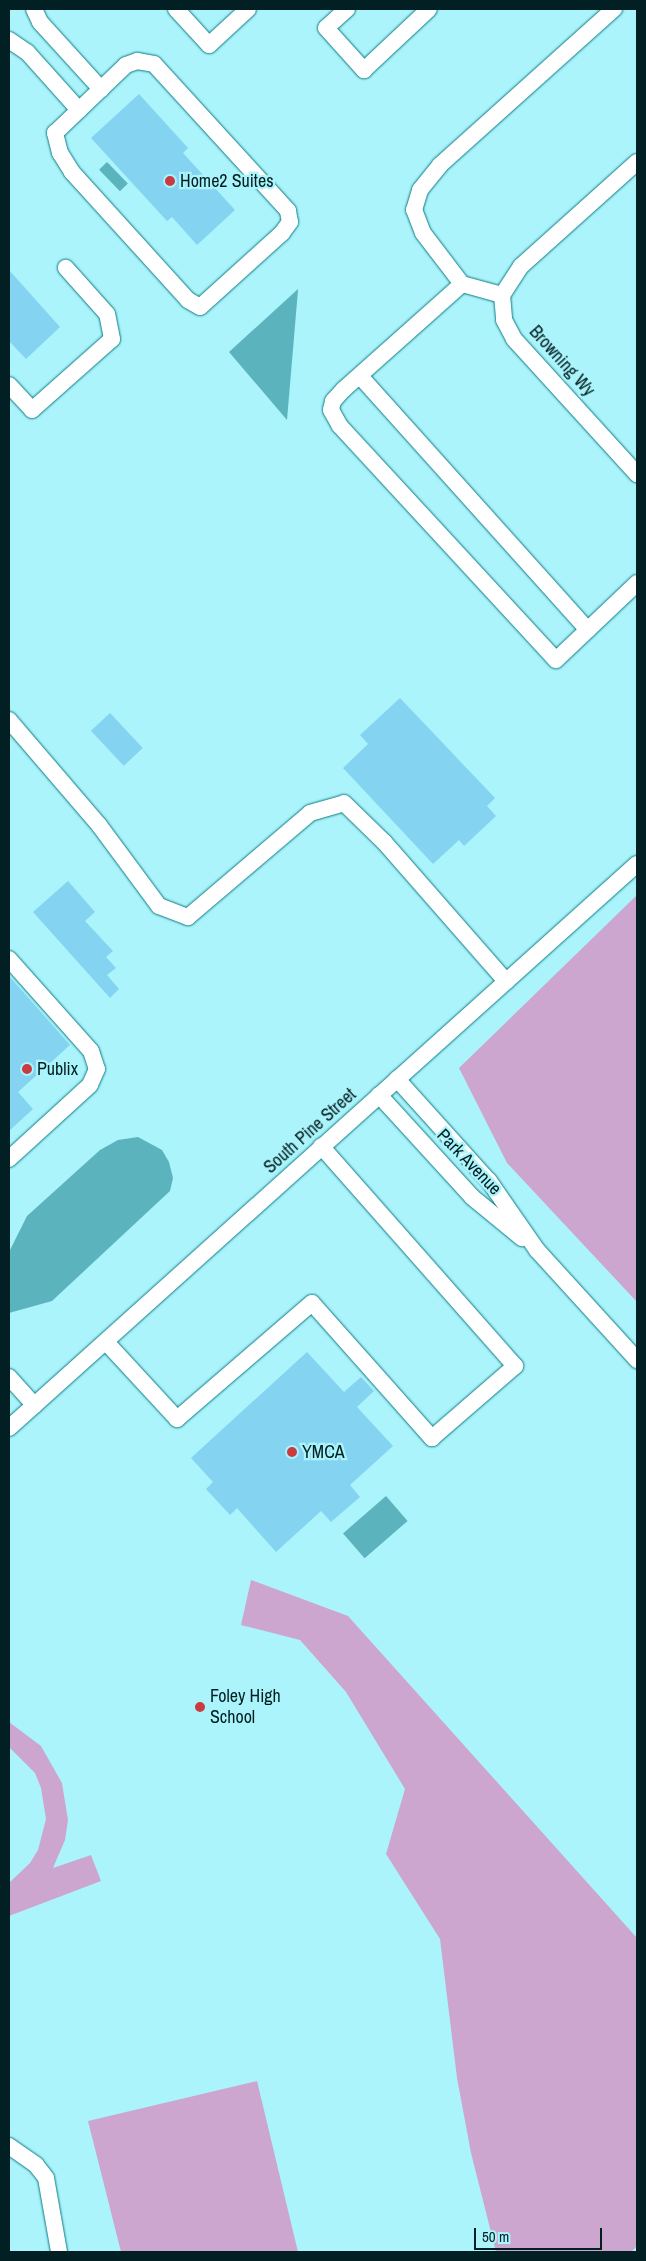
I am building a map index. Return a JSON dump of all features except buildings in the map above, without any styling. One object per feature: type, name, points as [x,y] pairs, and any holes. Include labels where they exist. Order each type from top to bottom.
[{"type":"street","points":[[34,9],[40,22],[101,89]]},
{"type":"street","points":[[176,9],[209,45],[248,9]]},
{"type":"street","points":[[347,9],[326,28],[364,70],[429,9]]},
{"type":"street","points":[[614,9],[440,165],[420,190],[414,210],[423,233],[462,284],[502,295],[521,266],[637,162]]},
{"type":"street","points":[[9,40],[27,52],[79,110]]},
{"type":"street","points":[[137,61],[154,64],[288,211],[290,222],[282,233],[200,307],[188,300],[72,172],[60,153],[55,133],[79,110],[126,65],[137,61]]},
{"type":"street","points":[[9,385],[32,410],[112,339],[107,314],[66,268]]},
{"type":"street","points":[[462,284],[333,401],[331,410],[340,426],[556,660],[637,583]]},
{"type":"street","name":"Browning Wy","points":[[502,295],[504,320],[514,339],[637,474]]},
{"type":"street","points":[[360,376],[588,630]]},
{"type":"street","points":[[9,720],[99,825],[159,906],[188,917],[310,813],[344,803],[385,843],[506,981]]},
{"type":"street","name":"South Pine Street","points":[[9,1428],[637,864]]},
{"type":"street","points":[[9,959],[91,1051],[97,1069],[90,1085],[9,1159]]},
{"type":"street","name":"Park Avenue","points":[[397,1079],[489,1181],[537,1250],[637,1360]]},
{"type":"street","name":"Park Avenue","points":[[379,1095],[472,1197],[537,1250]]},
{"type":"street","points":[[106,1342],[176,1419],[312,1303],[432,1438],[515,1366],[321,1146]]},
{"type":"street","points":[[9,1377],[34,1405]]},
{"type":"street","points":[[9,2146],[25,2156],[46,2178],[59,2252]]},
{"type":"shaded area","points":[[637,895],[637,1302],[507,1163],[459,1068]]},
{"type":"shaded area","points":[[251,1580],[348,1616],[637,1938],[637,2246],[631,2252],[496,2252],[471,2153],[457,2078],[440,1939],[386,1854],[405,1789],[346,1692],[300,1640],[241,1625]]},
{"type":"shaded area","points":[[9,1722],[41,1746],[62,1783],[68,1820],[65,1840],[53,1868],[91,1855],[101,1881],[9,1916],[9,1883],[30,1863],[38,1850],[46,1819],[41,1788],[35,1773],[9,1747]]},
{"type":"shaded area","points":[[257,2081],[298,2252],[121,2252],[88,2121]]},
{"type":"water","points":[[107,162],[128,184],[120,191],[99,170]]},
{"type":"water","points":[[298,290],[287,420],[229,352]]},
{"type":"water","points":[[138,1137],[162,1150],[169,1162],[173,1178],[170,1191],[52,1301],[9,1313],[9,1252],[27,1216],[100,1150],[118,1140]]},
{"type":"water","points":[[386,1496],[408,1521],[365,1558],[343,1533]]},
{"type":"place","name":"Home2 Suites","points":[[170,181]]},
{"type":"place","name":"Publix","points":[[27,1069]]},
{"type":"place","name":"YMCA","points":[[292,1452]]},
{"type":"place","name":"Foley High School","points":[[200,1707]]}]
